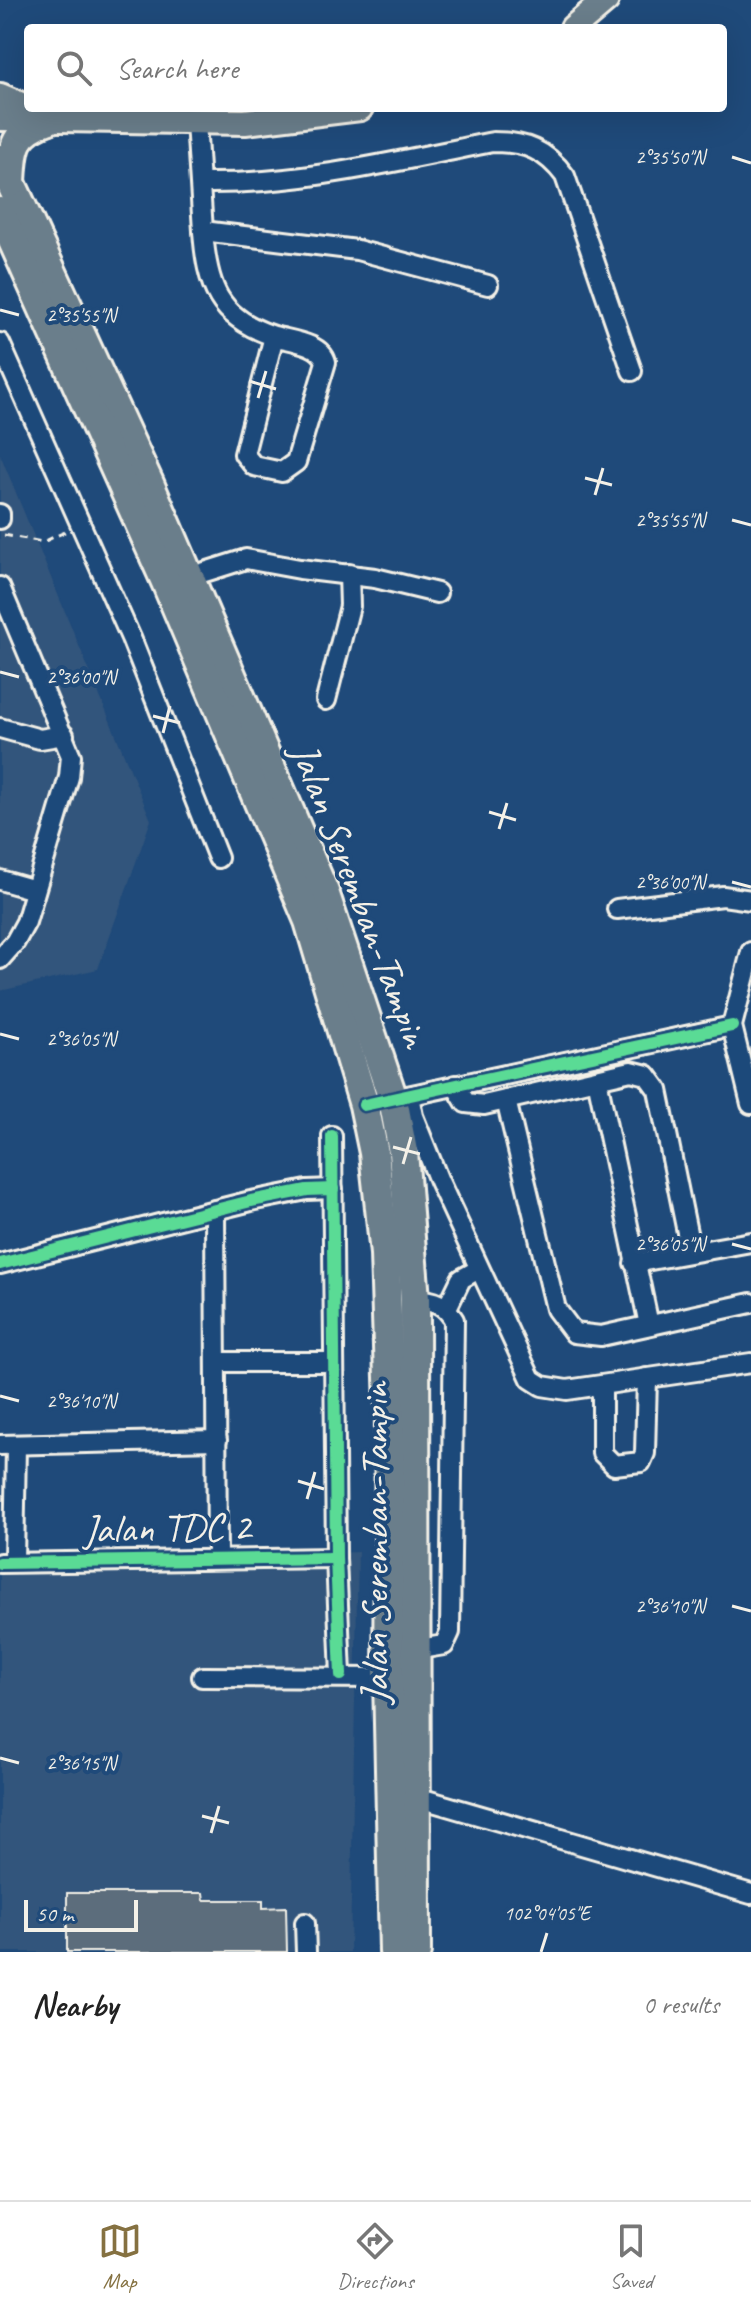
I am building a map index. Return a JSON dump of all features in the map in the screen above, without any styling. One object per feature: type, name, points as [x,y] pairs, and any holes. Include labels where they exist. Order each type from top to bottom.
[{"type":"highway","points":[[0,98],[24,108]]},
{"type":"highway","points":[[33,112],[49,119]]},
{"type":"highway","points":[[6,170],[16,142],[31,126],[49,119]]},
{"type":"highway","name":"Jalan Seremban-Tampin","points":[[6,170],[189,577],[324,892],[401,1098],[415,1299],[414,1650],[394,1952]]},
{"type":"highway","name":"Jalan Seremban-Tampin","points":[[0,212],[166,582],[309,921],[364,1105],[374,1153],[385,1254],[390,1423],[388,1678],[407,1779],[416,1952]]},
{"type":"main road","points":[[578,24],[606,0]]},
{"type":"main road","points":[[0,118],[196,122],[294,118],[334,112]]},
{"type":"street","points":[[196,122],[203,231],[213,287],[221,303],[255,330],[315,348],[322,352],[326,362],[296,462],[282,472],[254,466],[244,454],[274,336]]},
{"type":"street","points":[[201,183],[255,184],[313,178],[493,142],[511,142],[542,152],[565,176],[632,371]]},
{"type":"street","points":[[203,231],[357,250],[488,285]]},
{"type":"street","points":[[0,343],[131,638],[218,858]]},
{"type":"street","points":[[189,577],[246,559],[349,574],[437,593]]},
{"type":"street","points":[[326,700],[350,606],[349,574]]},
{"type":"street","points":[[0,587],[71,756],[69,777],[26,922],[15,942],[0,959]]},
{"type":"street","points":[[0,728],[40,739],[64,735]]},
{"type":"street","points":[[0,880],[35,890]]},
{"type":"street","points":[[617,909],[723,896],[751,900]]},
{"type":"street","points":[[751,952],[732,1026],[751,1104]]},
{"type":"street","points":[[364,1105],[732,1026]]},
{"type":"street","points":[[455,1085],[466,1103],[484,1105],[631,1071],[647,1075],[658,1090],[691,1252]]},
{"type":"street","points":[[597,1079],[649,1325]]},
{"type":"street","points":[[401,1098],[531,1379],[552,1389],[602,1386],[751,1363]]},
{"type":"street","points":[[506,1100],[556,1309],[564,1324],[574,1333],[589,1336],[751,1303]]},
{"type":"street","points":[[332,1136],[336,1558],[341,1675]]},
{"type":"street","points":[[0,1264],[215,1210],[307,1190],[333,1189]]},
{"type":"street","points":[[215,1210],[217,1559]]},
{"type":"street","points":[[634,1263],[751,1242]]},
{"type":"street","points":[[447,1308],[461,1279],[479,1269]]},
{"type":"street","points":[[414,1650],[431,1650],[444,1645],[450,1632],[454,1320],[447,1308],[431,1300],[415,1299]]},
{"type":"street","points":[[218,1362],[333,1362]]},
{"type":"street","points":[[602,1386],[602,1453],[614,1465],[633,1465],[641,1462],[645,1453],[647,1378]]},
{"type":"street","points":[[7,1563],[8,1445],[217,1440]]},
{"type":"street","name":"Jalan TDC 2","points":[[7,1563],[336,1558]]},
{"type":"street","points":[[202,1677],[341,1675],[388,1678]]},
{"type":"street","points":[[407,1779],[751,1894]]},
{"type":"street","points":[[305,1923],[306,1952]]},
{"type":"path","points":[[0,534],[43,542],[81,525]]},
{"type":"shaded area","points":[[0,454],[151,820],[98,969],[0,991]]},
{"type":"shaded area","points":[[358,1552],[350,1952],[0,1952],[0,1564]]},
{"type":"building","points":[[67,1893],[203,1893],[204,1900],[263,1900],[263,1908],[286,1907],[287,1952],[67,1952]]},
{"type":"cycle path","points":[[364,1105],[732,1026]]},
{"type":"cycle path","points":[[332,1136],[336,1558],[341,1675]]},
{"type":"cycle path","points":[[0,1264],[251,1201],[307,1190],[333,1189]]},
{"type":"cycle path","points":[[0,1563],[336,1558]]}]
